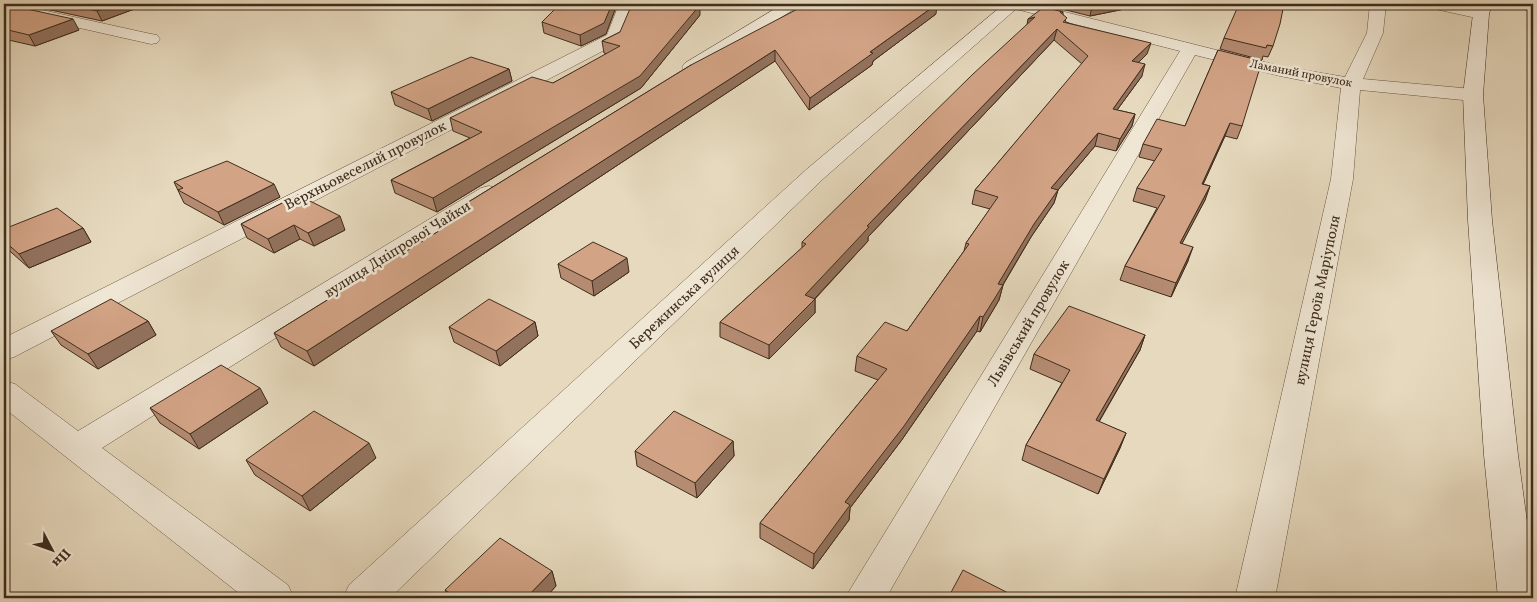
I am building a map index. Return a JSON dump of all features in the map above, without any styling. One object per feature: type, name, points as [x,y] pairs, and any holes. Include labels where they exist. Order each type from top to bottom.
[{"type":"street","name":"Верхньовеселий провулок","points":[[4,350],[614,38],[627,4]]},
{"type":"street","points":[[676,77],[794,4]]},
{"type":"street","name":"Ламаний провулок","points":[[1014,4],[1280,71],[1351,84],[1473,95]]},
{"type":"street","name":"Бережинська вулиця","points":[[363,598],[815,174],[1014,4]]},
{"type":"street","name":"вулиця Героїв Маріуполя","points":[[1255,598],[1342,179],[1351,84],[1375,33],[1378,4]]},
{"type":"street","points":[[1432,4],[1482,9],[1473,95],[1480,220],[1501,455],[1518,598]]},
{"type":"street","points":[[1525,4],[1533,8]]},
{"type":"street","points":[[4,6],[151,38]]},
{"type":"street","name":"Львівський провулок","points":[[865,598],[1190,48]]},
{"type":"street","name":"вулиця Дніпрової Чайки","points":[[76,448],[507,181]]},
{"type":"street","points":[[4,392],[274,598]]},
{"type":"building","points":[[4,4],[73,19],[29,35],[4,29]]},
{"type":"building","points":[[65,4],[115,4],[97,11]]},
{"type":"building","points":[[560,4],[612,4],[604,23],[580,35],[542,22]]},
{"type":"building","points":[[632,4],[700,5],[640,76],[433,198],[391,180],[482,132],[450,118],[532,77],[553,83],[620,46],[602,41],[620,32]]},
{"type":"building","points":[[807,4],[937,4],[810,98],[775,50],[307,351],[274,333],[468,213],[457,209],[691,65]]},
{"type":"building","points":[[1084,4],[1102,4],[1092,6]]},
{"type":"building","points":[[1239,4],[1284,4],[1273,46],[1267,45],[1266,48],[1224,38]]},
{"type":"building","points":[[1044,7],[1063,12],[1060,12],[1067,18],[1063,22],[1151,43],[1132,61],[1145,64],[1113,109],[1135,114],[1120,139],[1098,133],[1051,188],[1058,190],[1034,224],[998,284],[1003,285],[983,317],[980,316],[904,426],[845,502],[850,505],[814,554],[760,523],[887,369],[857,356],[885,322],[907,331],[969,244],[966,243],[998,197],[975,190],[1088,56],[1057,29],[867,226],[869,227],[805,295],[815,299],[769,345],[720,322],[806,244],[802,242],[973,74],[1035,17],[1028,19]]},
{"type":"building","points":[[1218,50],[1262,61],[1242,126],[1230,123],[1202,184],[1210,186],[1180,243],[1193,247],[1176,283],[1125,266],[1165,196],[1137,188],[1162,149],[1143,144],[1157,119],[1185,126]]},
{"type":"building","points":[[471,57],[509,69],[428,109],[391,92]]},
{"type":"building","points":[[227,161],[274,184],[218,212],[178,190],[183,188],[174,182]]},
{"type":"building","points":[[298,195],[340,216],[308,233],[294,225],[268,239],[241,224]]},
{"type":"building","points":[[57,208],[83,228],[19,254],[4,241],[4,229]]},
{"type":"building","points":[[593,242],[627,258],[592,281],[558,264]]},
{"type":"building","points":[[111,299],[148,321],[88,354],[51,331]]},
{"type":"building","points":[[489,299],[535,322],[496,351],[449,327]]},
{"type":"building","points":[[1069,306],[1145,335],[1096,420],[1126,433],[1104,479],[1026,445],[1070,370],[1034,354]]},
{"type":"building","points":[[221,365],[260,388],[190,434],[150,408]]},
{"type":"building","points":[[314,411],[369,443],[302,496],[246,460]]},
{"type":"building","points":[[674,411],[733,441],[695,483],[635,451]]},
{"type":"building","points":[[500,538],[552,571],[526,598],[457,598],[445,590]]},
{"type":"building","points":[[963,570],[1018,598],[948,598]]}]
